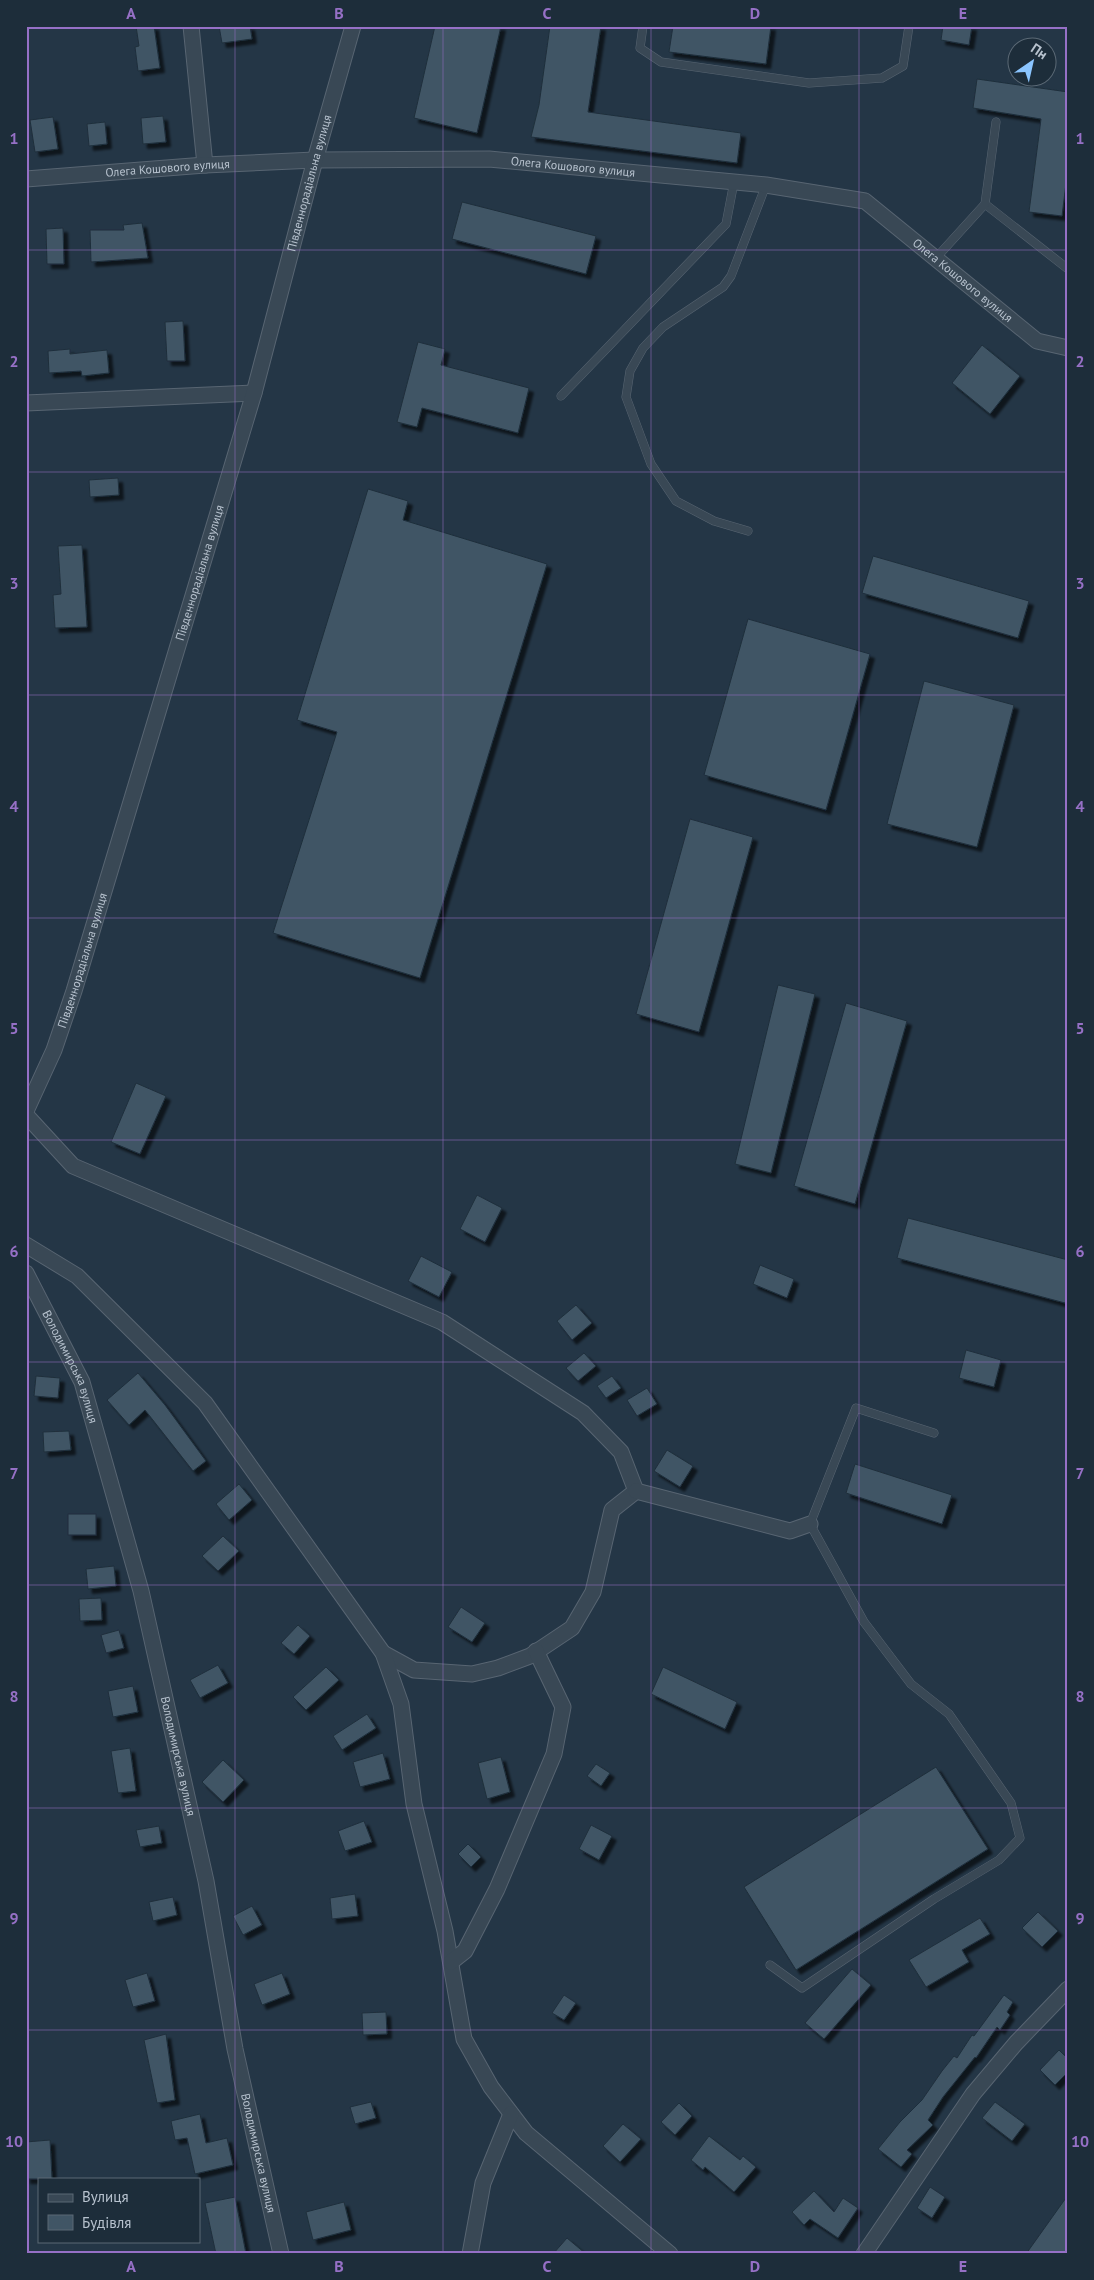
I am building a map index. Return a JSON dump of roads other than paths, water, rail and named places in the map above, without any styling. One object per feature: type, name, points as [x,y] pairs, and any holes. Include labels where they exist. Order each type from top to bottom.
[{"type":"street","points":[[191,26],[205,165]]},
{"type":"street","name":"Південнорадіальна вулиця","points":[[26,1113],[54,1050],[74,991],[254,393],[315,160],[353,26]]},
{"type":"street","name":"Олега Кошового вулиця","points":[[26,179],[205,165],[315,160],[489,159],[766,185],[864,201],[1037,341],[1068,348]]},
{"type":"street","points":[[26,404],[254,393]]},
{"type":"street","points":[[26,1113],[73,1166],[442,1322],[583,1413],[621,1452],[636,1491]]},
{"type":"street","points":[[26,1245],[77,1276],[204,1403],[382,1653],[401,1704],[414,1804],[451,1962],[464,2039],[491,2087],[526,2133],[670,2254]]},
{"type":"street","name":"Володимирська вулиця","points":[[26,1273],[82,1382],[141,1591],[206,1881],[235,2049],[281,2254]]},
{"type":"street","points":[[636,1491],[790,1531],[810,1524]]},
{"type":"street","points":[[382,1653],[414,1670],[472,1674],[498,1668],[536,1652],[572,1628],[593,1592],[612,1510],[636,1491]]},
{"type":"street","points":[[451,1962],[465,1951],[497,1889],[554,1754],[563,1707],[536,1652]]},
{"type":"street","points":[[864,2254],[973,2094],[1016,2043],[1068,1989]]},
{"type":"street","points":[[470,2254],[483,2183],[511,2114]]},
{"type":"lane","points":[[643,26],[640,48],[661,62],[809,83],[882,78],[903,66],[909,26]]},
{"type":"lane","points":[[936,258],[985,204],[996,122]]},
{"type":"lane","points":[[561,396],[726,224],[734,182]]},
{"type":"lane","points":[[748,531],[714,521],[676,501],[651,464],[626,398],[630,370],[644,348],[663,327],[723,287],[731,276],[766,185]]},
{"type":"lane","points":[[985,204],[1068,269]]},
{"type":"lane","points":[[770,1965],[802,1988],[934,1899],[999,1860],[1020,1838],[1011,1803],[949,1714],[911,1684],[864,1622],[810,1524],[856,1408],[934,1433]]}]
